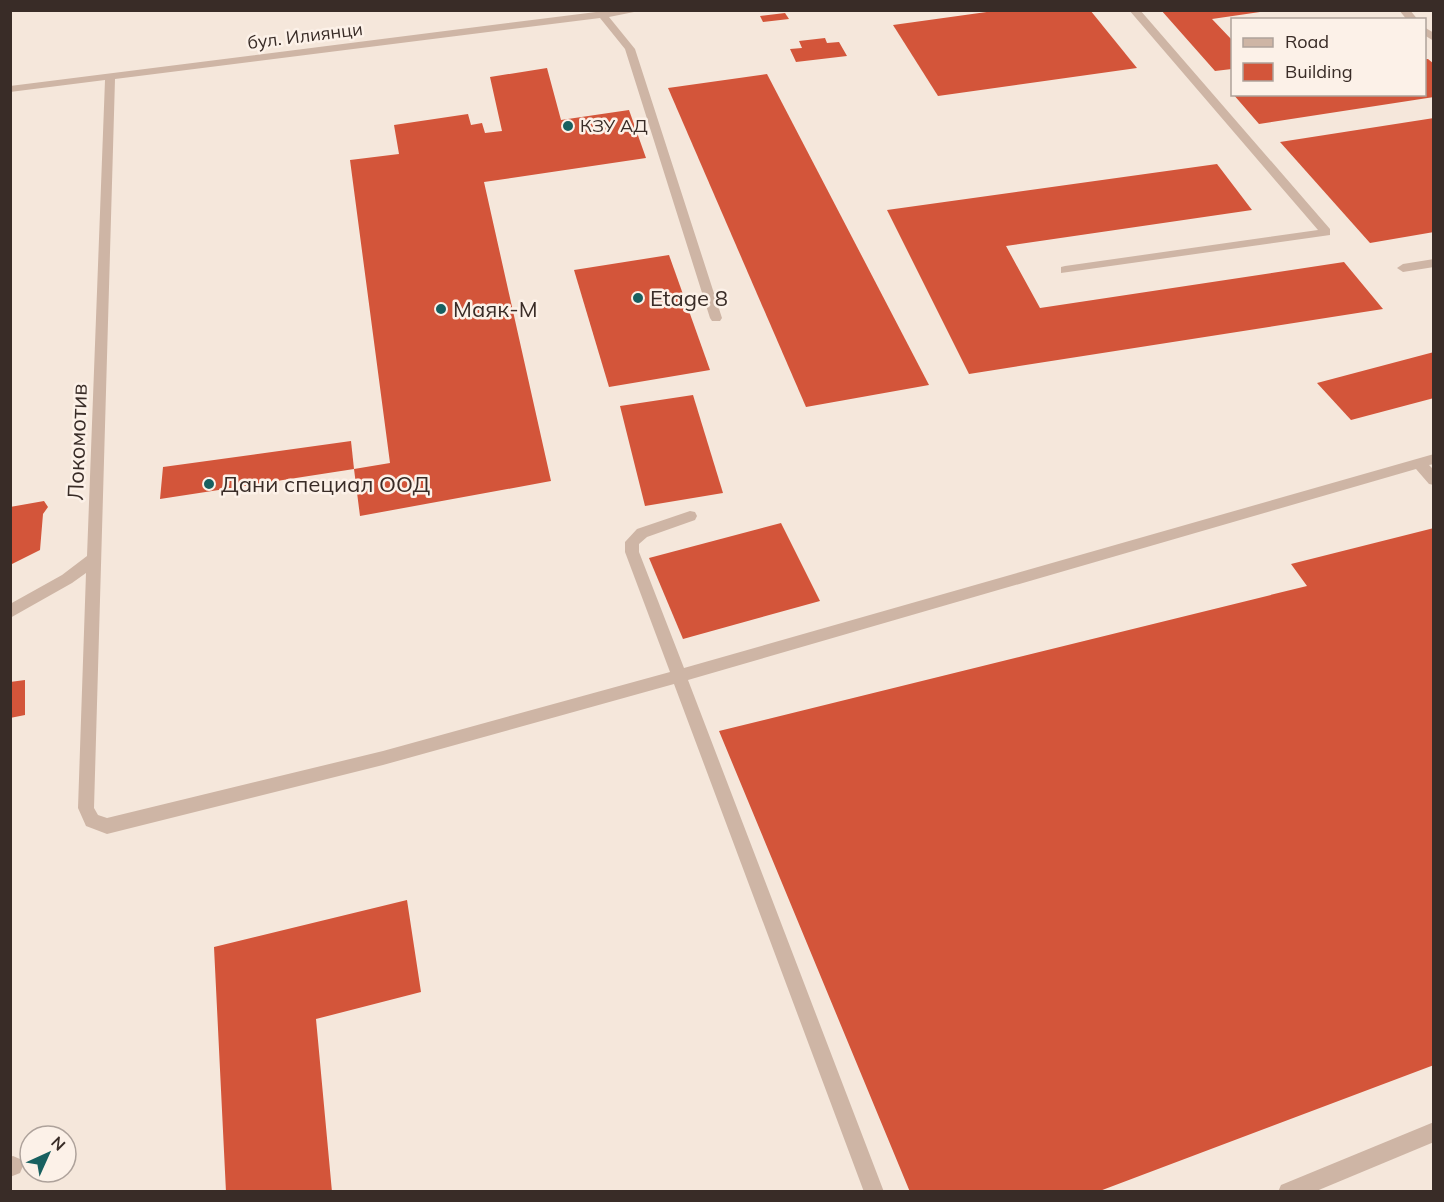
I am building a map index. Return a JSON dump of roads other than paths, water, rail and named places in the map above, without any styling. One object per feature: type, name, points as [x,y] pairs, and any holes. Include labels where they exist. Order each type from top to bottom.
[{"type":"street","name":"бул. Илиянци","points":[[10,89],[639,10]]},
{"type":"street","points":[[1065,270],[1326,232],[1134,10]]},
{"type":"street","points":[[601,13],[630,49],[716,318]]},
{"type":"street","name":"Локомотив","points":[[110,77],[86,808],[92,821],[107,826],[383,758],[678,676]]},
{"type":"street","points":[[1403,268],[1434,263]]},
{"type":"street","points":[[678,676],[1426,461],[1434,480]]},
{"type":"street","points":[[690,516],[642,533],[632,542],[632,552],[874,1191]]},
{"type":"street","points":[[10,612],[67,579],[94,559]]},
{"type":"street","points":[[1288,1191],[1434,1132]]},
{"type":"place","name":"КЗУ АД","points":[[568,126]]},
{"type":"place","name":"Etage 8","points":[[638,298]]},
{"type":"place","name":"Маяк-М","points":[[441,309]]},
{"type":"place","name":"Дани специал ООД","points":[[209,484]]}]
